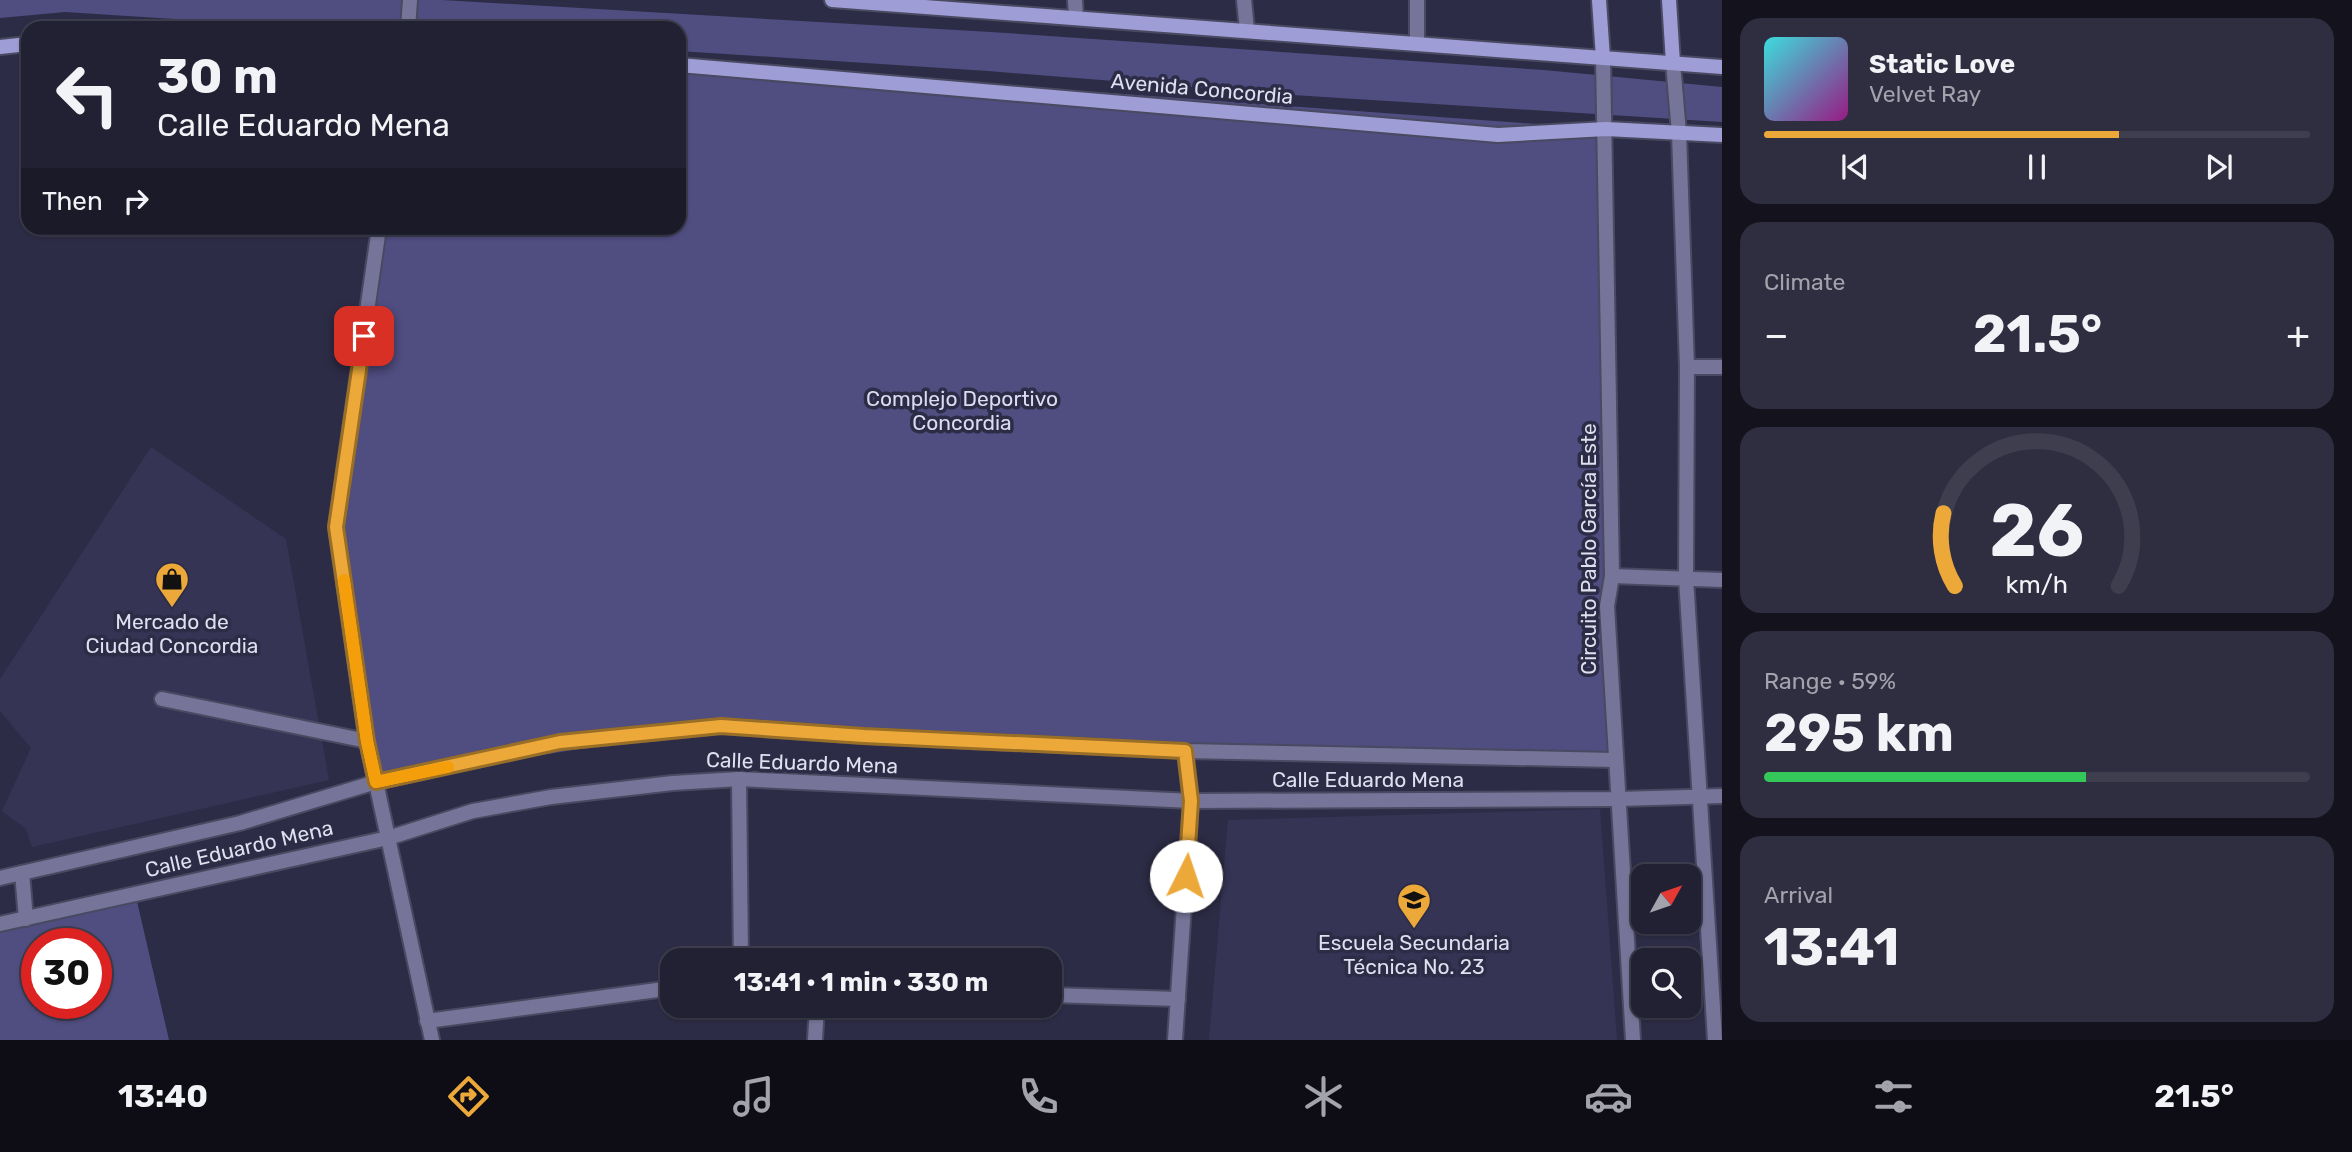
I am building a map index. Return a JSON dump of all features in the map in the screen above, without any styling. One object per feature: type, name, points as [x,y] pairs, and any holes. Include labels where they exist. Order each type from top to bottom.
[{"type":"main road","points":[[831,0],[1722,67]]},
{"type":"main road","points":[[1599,0],[1603,58]]},
{"type":"main road","points":[[1669,0],[1673,63]]},
{"type":"main road","points":[[0,47],[21,45]]},
{"type":"main road","name":"Avenida Concordia","points":[[686,66],[1498,135],[1606,129],[1722,135]]},
{"type":"street","points":[[408,21],[410,0]]},
{"type":"street","points":[[1075,0],[1076,18]]},
{"type":"street","points":[[1244,0],[1247,30]]},
{"type":"street","points":[[1417,0],[1417,44]]},
{"type":"street","name":"Circuito Pablo García Este","points":[[1603,58],[1612,576],[1607,606],[1633,1040]]},
{"type":"street","points":[[1673,63],[1679,133],[1687,367],[1686,578],[1699,795],[1719,1017],[1715,1040]]},
{"type":"street","points":[[378,235],[336,527],[367,741],[432,1040]]},
{"type":"street","points":[[1687,367],[1722,368]]},
{"type":"street","points":[[1612,576],[1722,580]]},
{"type":"street","points":[[162,699],[367,741]]},
{"type":"street","name":"Calle Eduardo Mena","points":[[0,878],[240,823],[376,782],[560,742],[721,726],[864,736],[1185,751],[1615,760]]},
{"type":"street","points":[[1175,1040],[1191,801],[1185,751]]},
{"type":"street","points":[[739,779],[741,948]]},
{"type":"street","name":"Calle Eduardo Mena","points":[[0,925],[388,838],[473,811],[551,797],[673,783],[739,779],[1191,801],[1722,796]]},
{"type":"street","points":[[22,873],[26,919]]},
{"type":"street","points":[[428,1021],[660,990]]},
{"type":"street","points":[[1062,995],[1178,999]]},
{"type":"street","points":[[815,1040],[816,1018]]},
{"type":"shaded area","name":"Mercado de Ciudad Concordia","points":[[151,447],[286,539],[329,780],[32,847],[26,829],[2,811],[31,748],[0,711],[0,679]]},
{"type":"shaded area","name":"Escuela Secundaria Técnica No. 23","points":[[1600,809],[1617,1040],[1209,1040],[1228,820]]},
{"type":"green space","points":[[0,0],[442,0],[991,32],[1544,70],[1722,87],[1722,122],[1277,94],[988,71],[686,51],[686,21],[206,21],[65,12],[0,18]]},
{"type":"green space","name":"Complejo Deportivo Concordia","points":[[686,63],[1606,129],[1615,760],[1185,751],[721,726],[376,782],[336,527],[378,235],[686,235]]},
{"type":"green space","points":[[136,897],[169,1040],[0,1040],[0,927]]},
{"type":"slow traffic","points":[[344,580],[367,741],[376,782],[448,767]]},
{"type":"place","name":"Mercado de Ciudad Concordia","points":[[172,609]]},
{"type":"place","name":"Escuela Secundaria Técnica No. 23","points":[[1414,930]]},
{"type":"route","points":[[364,336],[336,527],[367,741],[376,782],[560,742],[721,726],[864,736],[1185,751],[1191,801],[1186,876]]}]
